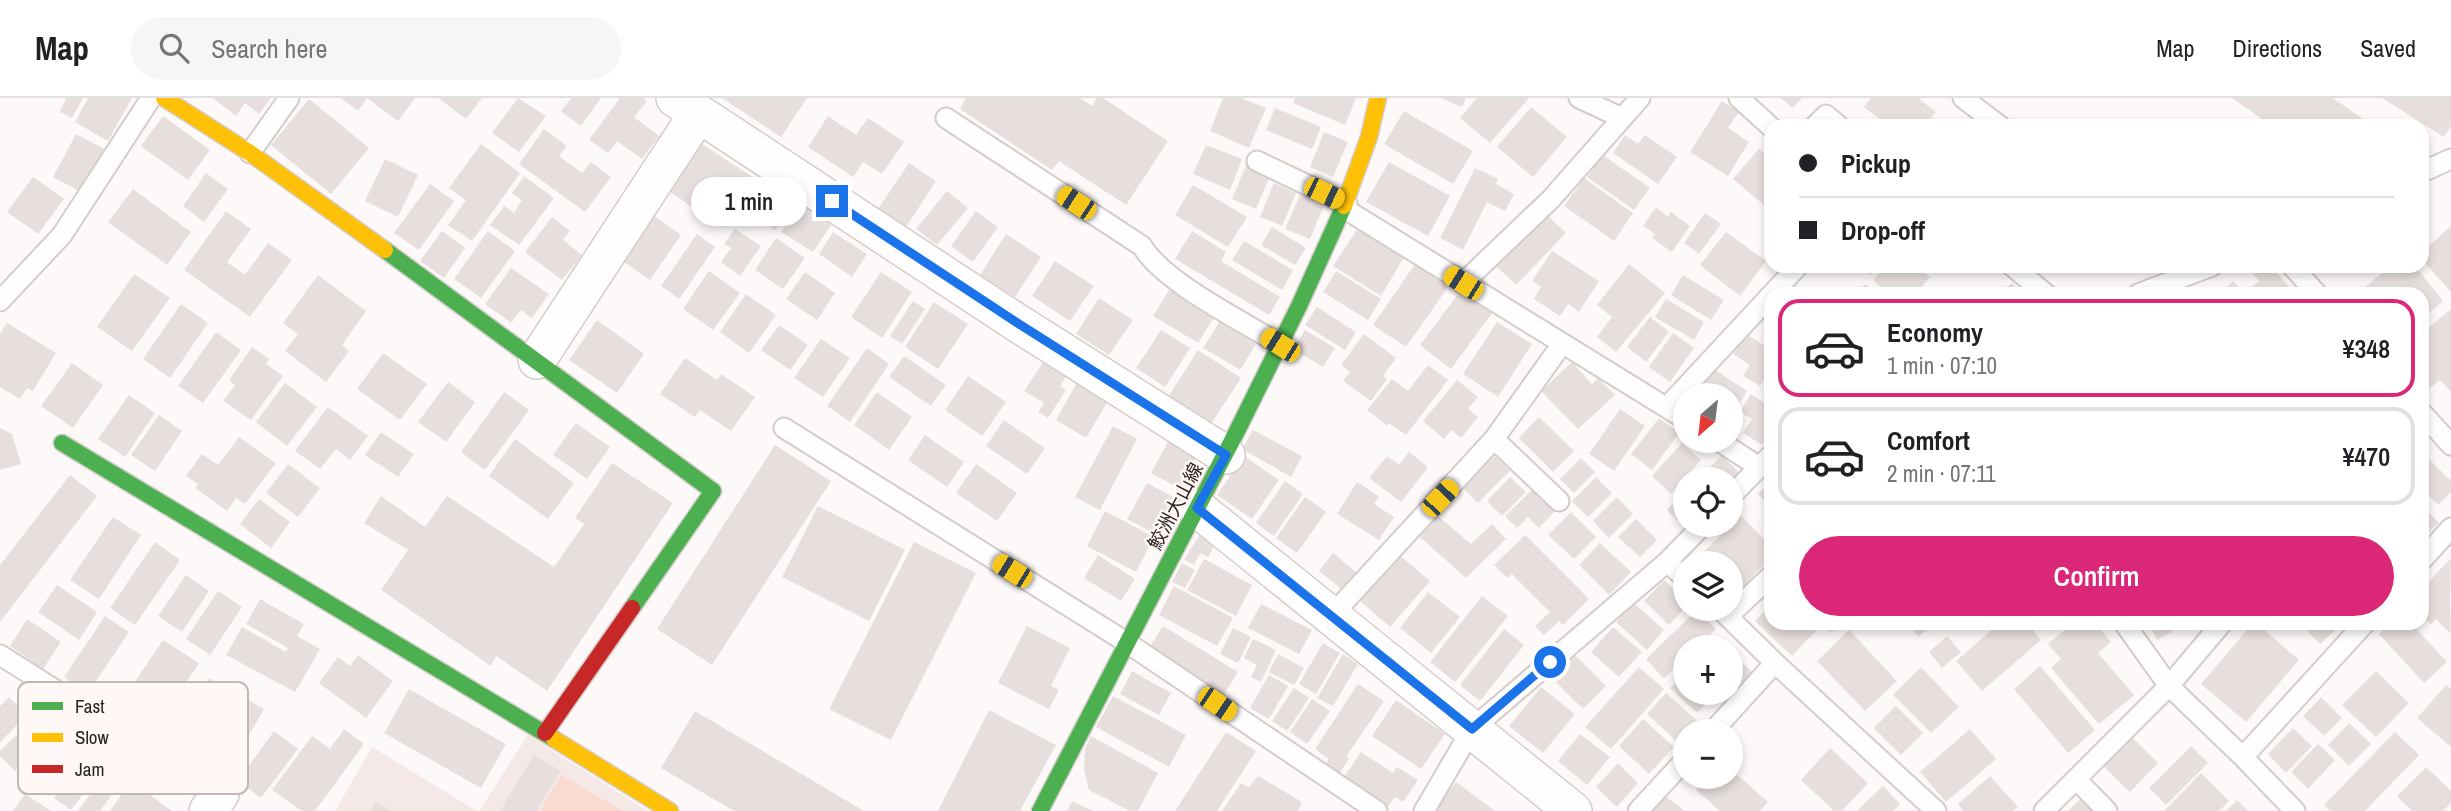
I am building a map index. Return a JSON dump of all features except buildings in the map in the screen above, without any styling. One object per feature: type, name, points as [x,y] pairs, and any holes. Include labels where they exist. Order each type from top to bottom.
[{"type":"street","points":[[164,98],[250,153],[713,491],[545,733]]},
{"type":"street","name":"鮫洲大山線","points":[[1040,811],[1226,455],[1346,206],[1367,143],[1378,98]]},
{"type":"street","points":[[537,360],[687,106],[1019,324],[1226,455]]},
{"type":"street","points":[[62,443],[670,811]]},
{"type":"street","points":[[1197,508],[1573,811]]},
{"type":"lane","points":[[0,301],[62,235],[150,98]]},
{"type":"lane","points":[[250,153],[289,98]]},
{"type":"lane","points":[[1579,98],[1622,118]]},
{"type":"lane","points":[[1463,283],[1551,199],[1640,98]]},
{"type":"lane","points":[[1739,98],[1764,121]]},
{"type":"lane","points":[[1964,98],[1991,119]]},
{"type":"lane","points":[[946,118],[1142,246],[1149,258],[1169,276],[1280,345]]},
{"type":"lane","points":[[2429,170],[2451,159]]},
{"type":"lane","points":[[1257,160],[1346,206],[1463,283],[1673,411]]},
{"type":"lane","points":[[1778,287],[1791,273]]},
{"type":"lane","points":[[2020,273],[2038,287]]},
{"type":"lane","points":[[2154,287],[2186,273]]},
{"type":"lane","points":[[2298,273],[2310,287]]},
{"type":"lane","points":[[1667,407],[1764,303]]},
{"type":"lane","points":[[1332,615],[1494,439],[1562,344]]},
{"type":"lane","points":[[2429,421],[2451,445]]},
{"type":"lane","points":[[784,428],[1126,642],[1377,811]]},
{"type":"lane","points":[[1494,439],[1559,501]]},
{"type":"lane","points":[[1743,451],[1764,461]]},
{"type":"lane","points":[[1743,484],[1764,462]]},
{"type":"lane","points":[[2429,552],[2451,528]]},
{"type":"lane","points":[[1424,811],[1472,729],[1667,562],[1691,537]]},
{"type":"lane","points":[[1667,562],[1673,567]]},
{"type":"lane","points":[[1743,597],[1764,581]]},
{"type":"lane","points":[[1733,621],[1936,811]]},
{"type":"lane","points":[[2129,630],[2169,686],[2295,811]]},
{"type":"lane","points":[[2043,811],[2169,686],[2216,630]]},
{"type":"lane","points":[[2243,757],[2359,630]]},
{"type":"lane","points":[[0,655],[39,682]]},
{"type":"lane","points":[[1724,719],[1775,663]]},
{"type":"lane","points":[[1638,811],[1673,773]]},
{"type":"lane","points":[[2076,779],[2107,811]]},
{"type":"shaded area","points":[[528,735],[648,811],[479,811]]},
{"type":"shaded area","points":[[372,747],[477,811],[335,811]]},
{"type":"shaded area","points":[[561,775],[623,811],[540,811]]},
{"type":"traffic: fast","points":[[1040,811],[1236,433],[1299,306],[1344,206]]},
{"type":"traffic: fast","points":[[385,250],[713,491],[632,608]]},
{"type":"traffic: fast","points":[[62,443],[554,739]]},
{"type":"traffic: slow","points":[[164,98],[250,153],[385,250]]},
{"type":"traffic: slow","points":[[1344,206],[1369,137],[1378,98]]},
{"type":"traffic: slow","points":[[554,739],[670,811]]},
{"type":"traffic: jam","points":[[545,733],[632,608]]},
{"type":"route","points":[[832,201],[1226,455],[1197,508],[1472,729],[1550,662]]}]
